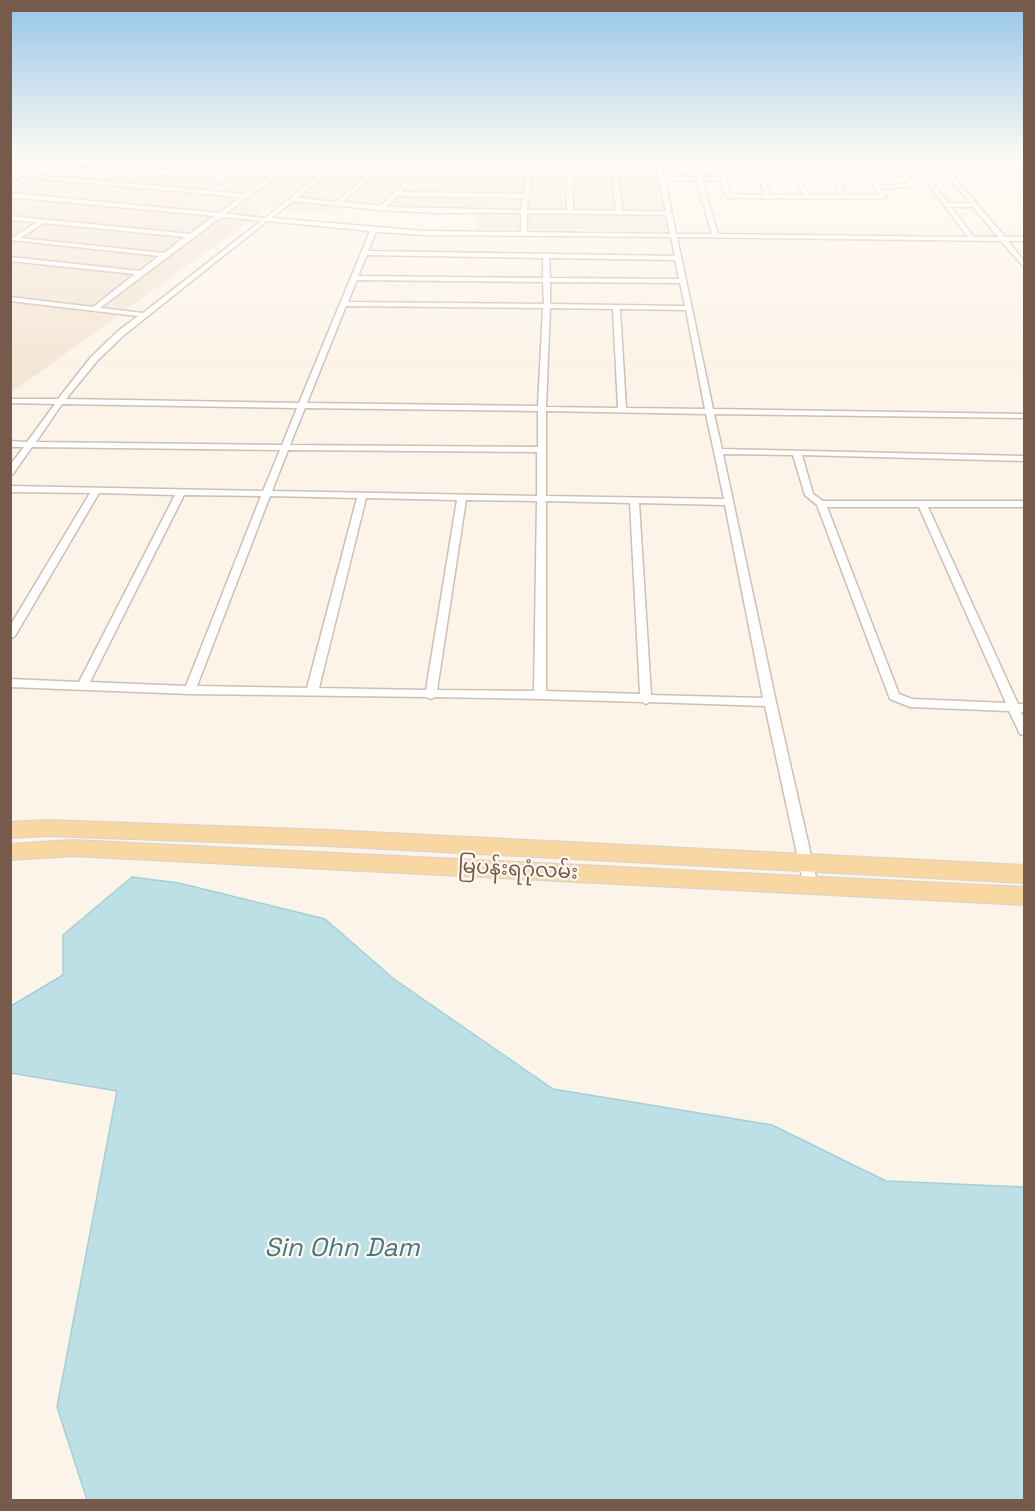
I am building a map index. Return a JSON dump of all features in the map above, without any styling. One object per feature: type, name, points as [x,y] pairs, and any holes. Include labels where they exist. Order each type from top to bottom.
[{"type":"main road","name":"မြပန်းရဂုံလမ်း","points":[[10,830],[47,828],[329,838],[1024,874]]},
{"type":"main road","name":"မြပန်းရဂုံလမ်း","points":[[10,852],[73,848],[1024,896]]},
{"type":"street","points":[[13,240],[28,231]]},
{"type":"street","points":[[136,231],[190,236]]},
{"type":"street","points":[[94,309],[198,231]]},
{"type":"street","points":[[10,472],[94,359],[121,333],[253,231]]},
{"type":"street","points":[[190,690],[285,446],[374,231]]},
{"type":"street","points":[[393,231],[1024,239]]},
{"type":"street","points":[[672,231],[770,702],[811,886]]},
{"type":"street","points":[[714,231],[715,235]]},
{"type":"street","points":[[966,231],[972,238]]},
{"type":"street","points":[[996,231],[1024,264]]},
{"type":"street","points":[[13,240],[164,255]]},
{"type":"street","points":[[365,253],[679,258]]},
{"type":"street","points":[[540,695],[542,408],[547,306],[546,256]]},
{"type":"street","points":[[10,259],[141,273]]},
{"type":"street","points":[[355,278],[683,281]]},
{"type":"street","points":[[10,299],[145,315]]},
{"type":"street","points":[[344,304],[688,308]]},
{"type":"street","points":[[616,307],[622,409]]},
{"type":"street","points":[[10,401],[1024,416]]},
{"type":"street","points":[[10,444],[542,450]]},
{"type":"street","points":[[719,451],[1024,458]]},
{"type":"street","points":[[797,454],[809,495],[821,504],[889,689],[894,696],[910,703],[1020,708]]},
{"type":"street","points":[[10,489],[729,502]]},
{"type":"street","points":[[10,636],[96,491]]},
{"type":"street","points":[[83,685],[181,492]]},
{"type":"street","points":[[312,692],[362,496]]},
{"type":"street","points":[[431,695],[462,497]]},
{"type":"street","points":[[634,500],[646,700]]},
{"type":"street","points":[[922,503],[1020,708],[1024,731]]},
{"type":"street","points":[[821,504],[1024,504]]},
{"type":"street","points":[[10,683],[190,690],[540,695],[770,702]]},
{"type":"shaded area","points":[[11,231],[236,231],[11,393]]},
{"type":"water","name":"Sin Ohn Dam","points":[[132,877],[179,883],[325,919],[394,979],[553,1089],[772,1125],[886,1181],[1024,1187],[1024,1500],[87,1500],[57,1407],[117,1091],[11,1073],[11,1006],[63,975],[63,935]]}]
